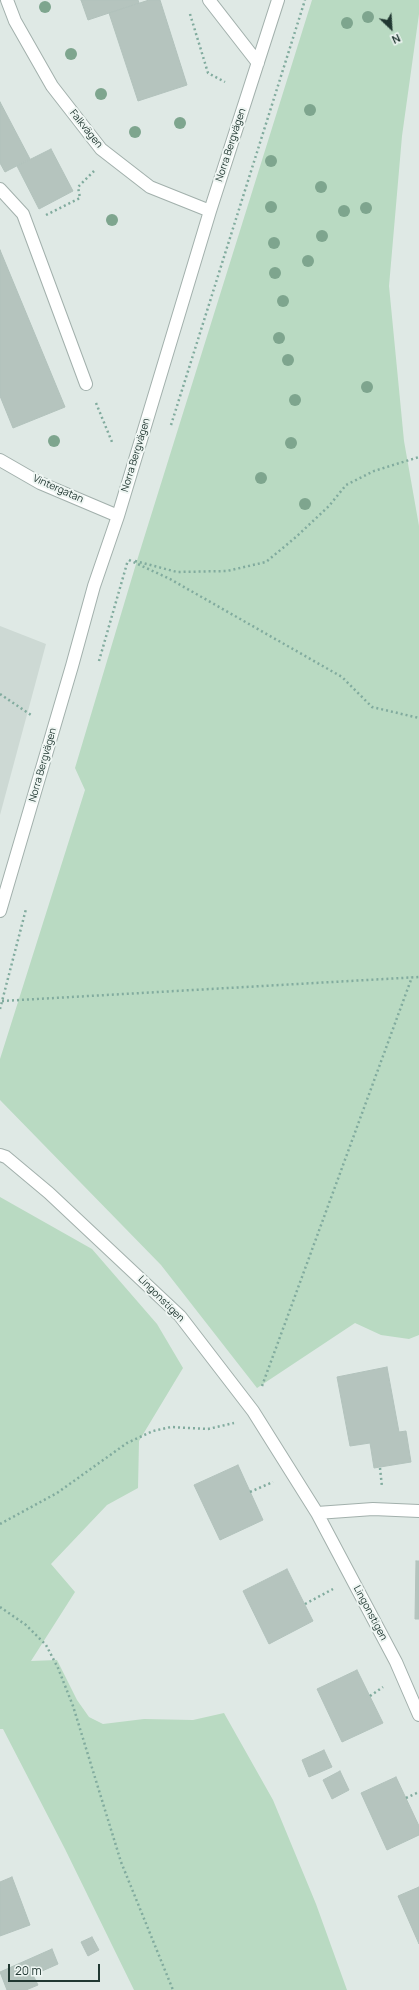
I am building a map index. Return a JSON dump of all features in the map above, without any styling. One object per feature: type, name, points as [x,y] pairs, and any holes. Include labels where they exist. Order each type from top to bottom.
[{"type":"street","name":"Falkvägen","points":[[7,0],[15,21],[52,86],[101,149],[150,187],[210,211]]},
{"type":"street","points":[[209,0],[258,63]]},
{"type":"street","name":"Norra Bergvägen","points":[[0,911],[94,586],[118,516],[210,211],[278,0]]},
{"type":"street","points":[[0,189],[23,214],[86,384]]},
{"type":"street","name":"Vintergatan","points":[[0,460],[40,483],[118,516]]},
{"type":"street","name":"Lingonstigen","points":[[0,1155],[6,1157],[50,1193],[180,1316],[253,1411],[317,1513],[396,1662],[419,1715]]},
{"type":"street","points":[[317,1513],[373,1509],[419,1511]]},
{"type":"path","points":[[170,426],[305,0]]},
{"type":"path","points":[[188,7],[208,73],[226,82]]},
{"type":"path","points":[[27,225],[80,198],[78,187],[97,168]]},
{"type":"path","points":[[86,384],[91,390],[112,442]]},
{"type":"path","points":[[128,560],[177,572],[227,571],[266,562],[302,532],[329,506],[346,485],[374,471],[419,457]]},
{"type":"path","points":[[98,663],[131,552]]},
{"type":"path","points":[[128,560],[170,579],[342,677],[372,707],[419,718]]},
{"type":"path","points":[[0,694],[31,714]]},
{"type":"path","points":[[0,1009],[27,904]]},
{"type":"path","points":[[2,1001],[412,977],[419,978]]},
{"type":"path","points":[[0,1524],[57,1493],[127,1443],[153,1431],[171,1427],[208,1429],[226,1426],[236,1423],[253,1411],[412,977]]},
{"type":"path","points":[[380,1468],[383,1494]]},
{"type":"path","points":[[250,1492],[275,1481]]},
{"type":"path","points":[[305,1604],[337,1587]]},
{"type":"path","points":[[0,1607],[26,1625],[46,1645],[58,1668],[73,1706],[121,1862],[173,1990]]},
{"type":"path","points":[[370,1696],[387,1685]]},
{"type":"path","points":[[406,1798],[419,1792]]},
{"type":"shaded area","points":[[0,626],[46,644],[0,815]]},
{"type":"green space","points":[[312,0],[419,0],[419,14],[402,136],[389,286],[404,441],[419,526],[419,1335],[409,1339],[381,1335],[355,1323],[257,1388],[161,1265],[0,1100],[0,1059],[85,790],[75,768],[139,554]]},
{"type":"green space","points":[[0,1197],[92,1249],[157,1324],[183,1368],[139,1441],[138,1488],[107,1505],[51,1564],[75,1592],[31,1661],[57,1660],[77,1700],[89,1717],[103,1724],[144,1719],[193,1720],[224,1713],[273,1800],[316,1904],[347,1990],[134,1990],[65,1849],[3,1729],[0,1729]]},
{"type":"building","points":[[81,0],[138,0],[139,3],[88,20]]},
{"type":"building","points":[[149,0],[160,0],[187,85],[138,101],[109,13]]},
{"type":"building","points":[[0,102],[30,159],[5,172],[0,163]]},
{"type":"building","points":[[51,149],[73,191],[39,209],[17,166]]},
{"type":"building","points":[[0,250],[65,407],[13,428],[0,396]]},
{"type":"building","points":[[387,1367],[399,1432],[406,1431],[411,1462],[374,1468],[370,1443],[350,1446],[337,1377]]},
{"type":"building","points":[[238,1465],[263,1520],[220,1540],[194,1485]]},
{"type":"building","points":[[416,1561],[419,1561],[419,1619],[415,1619]]},
{"type":"building","points":[[287,1569],[313,1621],[269,1644],[243,1591]]},
{"type":"building","points":[[357,1670],[383,1723],[342,1742],[317,1689]]},
{"type":"building","points":[[324,1750],[332,1767],[309,1777],[302,1760]]},
{"type":"building","points":[[340,1771],[349,1790],[332,1799],[323,1780]]},
{"type":"building","points":[[396,1777],[419,1826],[419,1835],[387,1850],[361,1793]]},
{"type":"building","points":[[12,1877],[30,1925],[0,1936],[0,1882]]},
{"type":"building","points":[[419,1887],[419,1944],[398,1896]]},
{"type":"building","points":[[92,1937],[99,1950],[88,1956],[81,1942]]},
{"type":"building","points":[[52,1949],[58,1964],[33,1975],[38,1985],[26,1990],[7,1990],[0,1972]]}]
